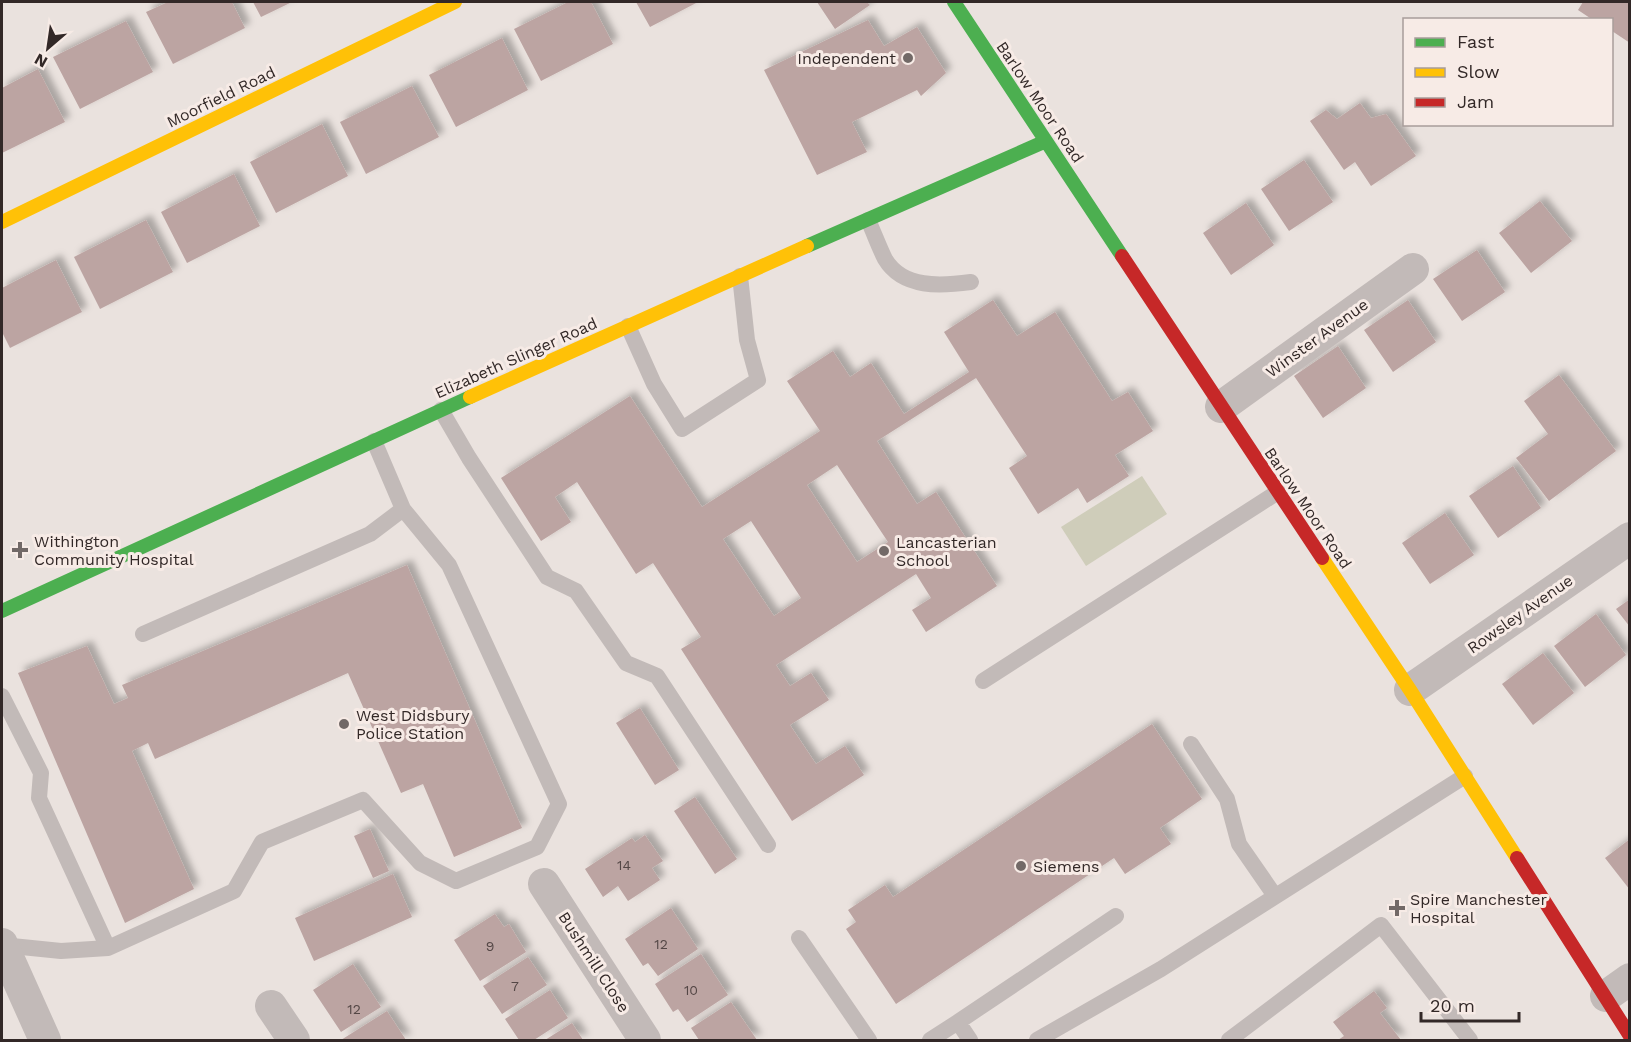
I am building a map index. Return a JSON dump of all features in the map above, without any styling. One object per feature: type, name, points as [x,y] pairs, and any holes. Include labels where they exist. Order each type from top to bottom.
[{"type":"street","name":"Moorfield Road","points":[[2,222],[455,2]]},
{"type":"street","name":"Barlow Moor Road","points":[[954,2],[1465,776],[1618,987],[1629,1036]]},
{"type":"street","name":"Elizabeth Slinger Road","points":[[2,611],[441,410],[1046,141]]},
{"type":"street","name":"Winster Avenue","points":[[1221,407],[1413,269]]},
{"type":"street","name":"Rowsley Avenue","points":[[1410,690],[1629,538]]},
{"type":"street","name":"Bushmill Close","points":[[544,884],[645,1041]]},
{"type":"street","points":[[2,945],[45,1041]]},
{"type":"street","points":[[271,1006],[294,1041]]},
{"type":"lane","points":[[868,220],[886,259],[895,271],[920,283],[971,282]]},
{"type":"lane","points":[[628,326],[654,384],[682,429],[758,380],[747,340],[740,276]]},
{"type":"lane","points":[[441,410],[469,458],[547,578],[576,591],[626,663],[657,675],[768,845]]},
{"type":"lane","points":[[2,945],[61,951],[108,948],[234,891],[262,842],[363,800],[420,863],[456,881],[537,847],[559,804],[449,565],[404,509],[374,441]]},
{"type":"lane","points":[[983,681],[1278,492]]},
{"type":"lane","points":[[143,634],[370,534],[404,509]]},
{"type":"lane","points":[[2,696],[41,773],[39,798],[108,948]]},
{"type":"lane","points":[[1191,744],[1227,799],[1239,844],[1275,896]]},
{"type":"lane","points":[[1036,1041],[1161,969],[1465,776]]},
{"type":"lane","points":[[930,1041],[1116,916]]},
{"type":"lane","points":[[1229,1041],[1381,925],[1470,1041]]},
{"type":"lane","points":[[799,938],[869,1041]]},
{"type":"lane","points":[[958,1022],[970,1041]]},
{"type":"shaded area","points":[[1142,476],[1167,514],[1086,566],[1061,527]]},
{"type":"building","points":[[168,2],[232,2],[245,28],[173,64],[146,12]]},
{"type":"building","points":[[253,2],[292,2],[261,17]]},
{"type":"building","points":[[568,2],[591,2],[613,44],[541,81],[514,29]]},
{"type":"building","points":[[636,2],[698,2],[650,27]]},
{"type":"building","points":[[817,2],[867,2],[870,5],[835,29]]},
{"type":"building","points":[[1583,2],[1630,2],[1630,43],[1613,32],[1613,18],[1590,18],[1578,10]]},
{"type":"building","points":[[868,20],[884,46],[917,27],[946,73],[921,96],[917,90],[852,122],[867,152],[817,175],[764,70]]},
{"type":"building","points":[[126,21],[153,72],[80,109],[53,57]]},
{"type":"building","points":[[502,38],[528,90],[456,127],[429,75]]},
{"type":"building","points":[[38,69],[65,122],[2,153],[2,88]]},
{"type":"building","points":[[412,86],[439,137],[366,174],[340,122]]},
{"type":"building","points":[[1360,103],[1371,118],[1386,114],[1416,156],[1371,186],[1355,162],[1344,170],[1310,121],[1326,110],[1337,119]]},
{"type":"building","points":[[322,124],[348,176],[276,213],[250,162]]},
{"type":"building","points":[[1304,160],[1333,202],[1289,231],[1261,189]]},
{"type":"building","points":[[234,174],[260,226],[187,263],[161,212]]},
{"type":"building","points":[[1540,201],[1572,241],[1531,273],[1499,233]]},
{"type":"building","points":[[1246,203],[1274,245],[1231,275],[1203,233]]},
{"type":"building","points":[[146,220],[173,272],[100,309],[74,257]]},
{"type":"building","points":[[1477,250],[1505,292],[1462,321],[1433,279]]},
{"type":"building","points":[[56,260],[82,312],[10,348],[2,332],[2,288]]},
{"type":"building","points":[[993,300],[1017,336],[1055,312],[1112,401],[1128,392],[1153,431],[1115,455],[1129,476],[1087,503],[1078,488],[1038,514],[1009,468],[1027,456],[976,378],[877,441],[917,504],[936,492],[997,586],[926,632],[912,610],[931,598],[916,574],[776,665],[790,686],[811,673],[829,700],[790,725],[816,764],[845,746],[864,775],[792,821],[681,649],[701,637],[653,563],[636,574],[577,482],[555,497],[571,522],[541,541],[501,478],[630,396],[702,507],[820,431],[787,381],[833,351],[850,377],[871,363],[904,414],[969,372],[944,332]],"holes":[[[837,465],[888,542],[857,562],[807,485]],[[751,521],[801,598],[774,616],[723,539]]]},
{"type":"building","points":[[1408,300],[1436,342],[1393,372],[1364,330]]},
{"type":"building","points":[[1338,346],[1366,388],[1323,418],[1294,376]]},
{"type":"building","points":[[1559,375],[1616,451],[1549,501],[1516,458],[1548,434],[1524,401]]},
{"type":"building","points":[[1513,466],[1541,508],[1498,538],[1469,496]]},
{"type":"building","points":[[1445,513],[1474,555],[1430,584],[1402,543]]},
{"type":"building","points":[[407,565],[522,828],[454,857],[423,784],[401,793],[348,673],[155,759],[148,743],[132,751],[194,889],[125,923],[18,673],[87,646],[114,704],[128,698],[122,685]]},
{"type":"building","points":[[1630,599],[1630,627],[1616,609]]},
{"type":"building","points":[[1596,614],[1626,655],[1585,687],[1554,646]]},
{"type":"building","points":[[1543,653],[1574,693],[1533,725],[1502,684]]},
{"type":"building","points":[[640,708],[679,770],[655,785],[616,723]]},
{"type":"building","name":"Siemens","points":[[1152,724],[1202,799],[1160,828],[1171,844],[1125,874],[1114,858],[896,1004],[846,929],[856,922],[848,910],[885,885],[893,897]]},
{"type":"building","points":[[695,797],[737,859],[715,874],[674,811]]},
{"type":"building","points":[[370,829],[389,871],[373,878],[354,836]]},
{"type":"building","points":[[645,835],[663,861],[652,868],[660,880],[628,901],[618,886],[603,897],[585,869],[632,838],[635,842]]},
{"type":"building","points":[[1630,839],[1630,890],[1605,858]]},
{"type":"building","points":[[393,874],[412,917],[314,961],[295,918]]},
{"type":"building","points":[[671,908],[698,949],[658,976],[648,963],[643,966],[625,939]]},
{"type":"building","points":[[495,914],[504,927],[509,924],[526,952],[480,981],[454,940]]},
{"type":"building","points":[[701,954],[728,995],[687,1022],[678,1009],[673,1012],[655,984]]},
{"type":"building","points":[[528,957],[547,985],[502,1014],[483,986]]},
{"type":"building","points":[[353,964],[381,1007],[341,1032],[313,990]]},
{"type":"building","points":[[550,990],[568,1018],[534,1040],[519,1040],[505,1019]]},
{"type":"building","points":[[1374,991],[1387,1008],[1380,1013],[1401,1040],[1338,1040],[1344,1036],[1333,1022]]},
{"type":"building","points":[[731,1002],[757,1040],[699,1040],[691,1028]]},
{"type":"building","points":[[387,1011],[406,1040],[341,1040]]},
{"type":"building","points":[[572,1023],[583,1040],[545,1040]]},
{"type":"traffic: fast","points":[[954,2],[1122,256]]},
{"type":"traffic: fast","points":[[807,246],[1046,141]]},
{"type":"traffic: fast","points":[[2,611],[470,397]]},
{"type":"traffic: slow","points":[[2,222],[455,2]]},
{"type":"traffic: slow","points":[[470,397],[807,246]]},
{"type":"traffic: slow","points":[[1322,558],[1410,690],[1517,858]]},
{"type":"traffic: jam","points":[[1122,256],[1322,558]]},
{"type":"traffic: jam","points":[[1517,858],[1630,1036]]},
{"type":"place","name":"Independent","points":[[908,58]]},
{"type":"place","name":"Withington Community Hospital","points":[[20,550]]},
{"type":"place","name":"Lancasterian School","points":[[884,551]]},
{"type":"place","name":"West Didsbury Police Station","points":[[344,724]]},
{"type":"place","name":"Siemens","points":[[1021,866]]},
{"type":"place","name":"Spire Manchester Hospital","points":[[1397,908]]}]
